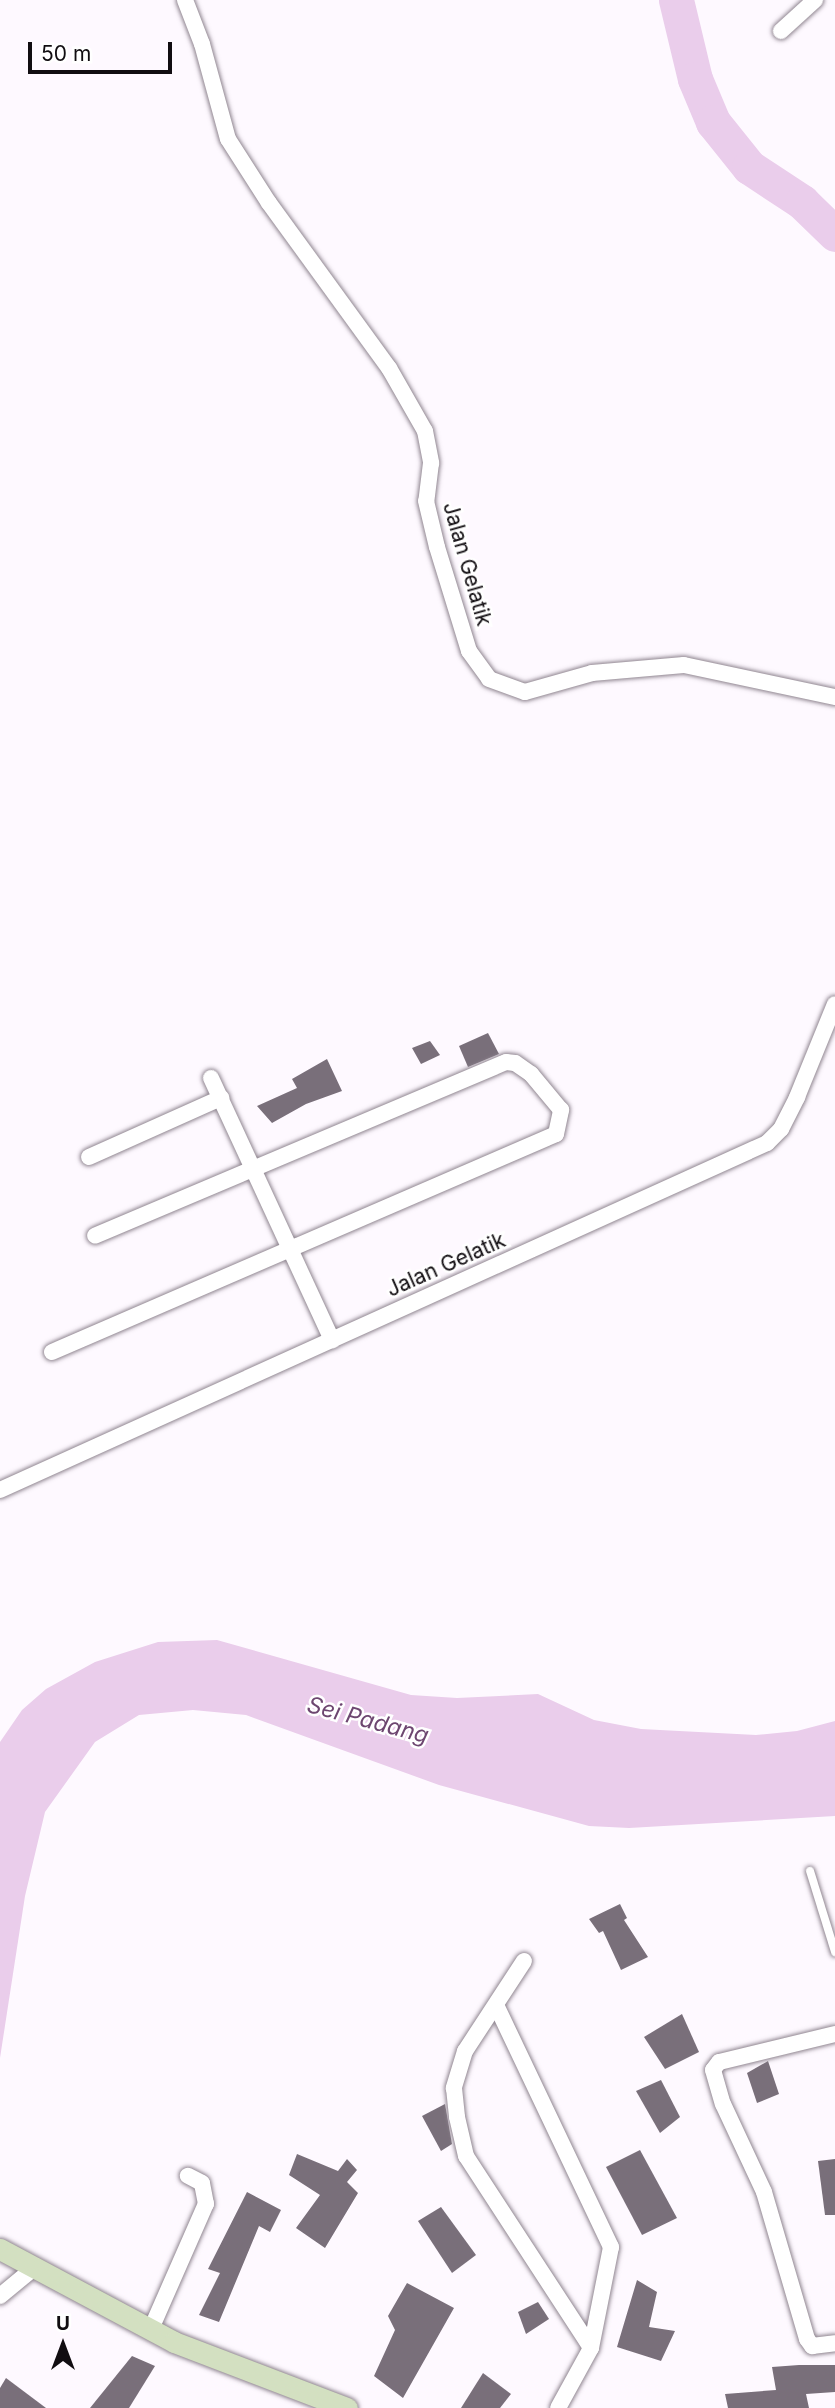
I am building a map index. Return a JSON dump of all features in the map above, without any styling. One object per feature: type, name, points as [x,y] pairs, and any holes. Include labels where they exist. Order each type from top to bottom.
[{"type":"main road","points":[[0,2249],[151,2329],[347,2408]]},
{"type":"street","name":"Jalan Gelatik","points":[[185,0],[202,44],[228,139],[269,204],[389,368],[425,432],[431,463],[426,501],[437,547],[469,651],[489,679],[525,692],[592,673],[684,665],[835,697]]},
{"type":"street","points":[[781,31],[815,0]]},
{"type":"street","name":"Jalan Gelatik","points":[[0,1490],[767,1143],[782,1129],[835,1004]]},
{"type":"street","points":[[51,1352],[289,1246],[556,1134],[561,1110],[531,1074],[506,1062],[254,1171],[95,1236]]},
{"type":"street","points":[[211,1078],[332,1340]]},
{"type":"street","points":[[89,1157],[221,1098]]},
{"type":"street","points":[[524,1961],[497,2007],[465,2051],[454,2088],[466,2156],[591,2348]]},
{"type":"street","points":[[497,2007],[611,2247],[591,2348],[558,2408]]},
{"type":"street","points":[[835,2034],[719,2062],[713,2070],[714,2081],[764,2192],[807,2339],[813,2346],[835,2343]]},
{"type":"street","points":[[151,2329],[206,2204],[202,2183],[188,2176]]},
{"type":"street","points":[[0,2296],[35,2267]]},
{"type":"lane","points":[[810,1871],[835,1952]]},
{"type":"water","name":"Sei Padang","points":[[217,1640],[411,1695],[457,1698],[538,1694],[594,1720],[641,1729],[756,1735],[797,1731],[835,1721],[835,1816],[629,1828],[589,1826],[439,1785],[246,1715],[193,1710],[139,1715],[95,1742],[45,1812],[25,1896],[0,2058],[0,1742],[22,1710],[46,1689],[95,1662],[158,1642]]},
{"type":"building","points":[[488,1033],[499,1054],[468,1067],[459,1046]]},
{"type":"building","points":[[430,1041],[440,1055],[421,1064],[412,1048]]},
{"type":"building","points":[[327,1059],[342,1091],[306,1104],[272,1123],[257,1106],[297,1088],[292,1079]]},
{"type":"building","points":[[620,1904],[627,1918],[624,1920],[648,1957],[621,1970],[603,1931],[599,1933],[589,1919]]},
{"type":"building","points":[[682,2014],[699,2052],[665,2069],[644,2037]]},
{"type":"building","points":[[768,2061],[779,2094],[757,2103],[747,2073]]},
{"type":"building","points":[[661,2080],[680,2117],[660,2133],[636,2091]]},
{"type":"building","points":[[445,2104],[452,2144],[441,2151],[422,2116]]},
{"type":"building","points":[[640,2150],[677,2218],[642,2235],[606,2167]]},
{"type":"building","points":[[297,2154],[338,2171],[347,2159],[357,2170],[347,2182],[358,2193],[325,2248],[296,2228],[320,2195],[289,2175]]},
{"type":"building","points":[[835,2159],[835,2215],[825,2215],[818,2161]]},
{"type":"building","points":[[247,2192],[281,2210],[270,2232],[259,2226],[219,2322],[199,2315],[220,2273],[208,2269]]},
{"type":"building","points":[[441,2207],[476,2255],[452,2273],[418,2221]]},
{"type":"building","points":[[637,2280],[657,2292],[649,2327],[675,2331],[661,2361],[617,2347]]},
{"type":"building","points":[[407,2283],[454,2308],[403,2398],[374,2376],[395,2330],[388,2316]]},
{"type":"building","points":[[538,2302],[549,2319],[526,2334],[518,2312]]},
{"type":"building","points":[[132,2356],[155,2366],[129,2408],[90,2408]]},
{"type":"building","points":[[835,2365],[835,2392],[806,2394],[809,2408],[728,2408],[725,2394],[776,2390],[772,2367]]},
{"type":"building","points":[[483,2373],[511,2394],[500,2408],[461,2408]]},
{"type":"building","points":[[6,2378],[46,2408],[0,2408],[0,2388]]},
{"type":"waterway","points":[[676,0],[695,79],[713,122],[749,167],[802,202],[835,234]]}]
